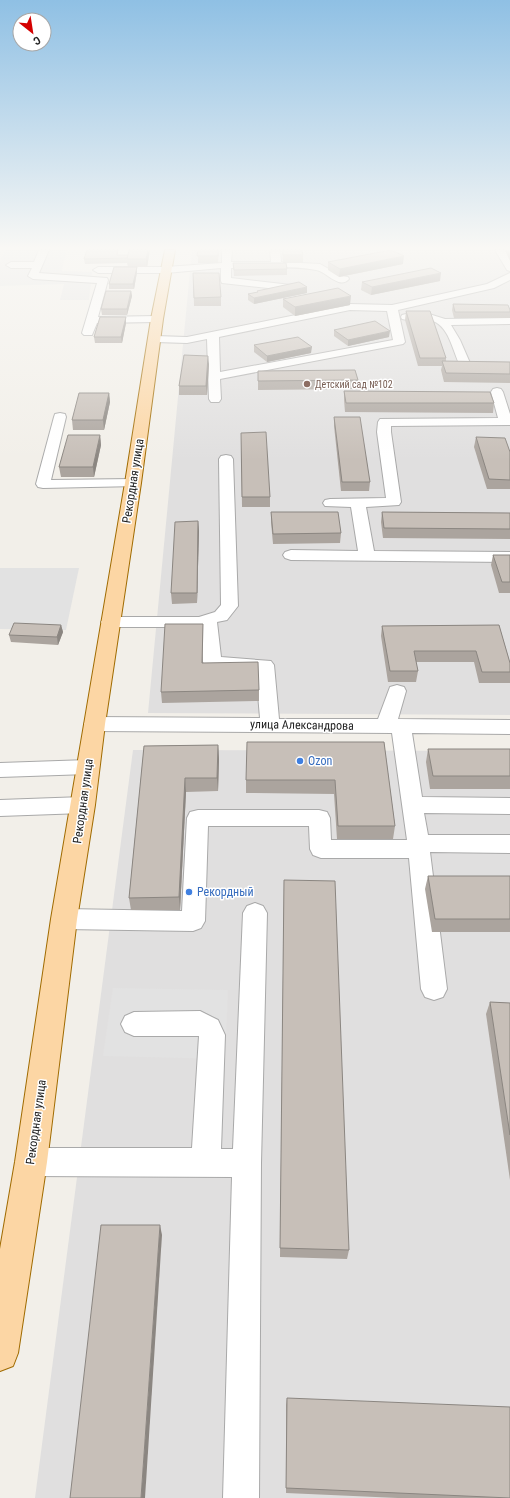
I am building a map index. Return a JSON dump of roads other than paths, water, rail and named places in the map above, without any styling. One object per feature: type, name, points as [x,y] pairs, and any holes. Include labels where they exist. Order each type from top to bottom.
[{"type":"main road","name":"Рекордная улица","points":[[0,1353],[3,1314],[31,1162],[64,919],[158,320]]},
{"type":"street","points":[[88,333],[92,320],[156,329],[187,340],[290,320]]},
{"type":"street","points":[[214,377],[399,342],[394,320]]},
{"type":"street","points":[[439,320],[448,327],[466,366],[510,367]]},
{"type":"street","points":[[442,322],[510,321]]},
{"type":"street","points":[[213,335],[215,399]]},
{"type":"street","points":[[330,502],[394,502],[384,432],[385,422],[509,425],[504,392],[482,392]]},
{"type":"street","points":[[60,417],[43,484],[133,483]]},
{"type":"street","points":[[110,622],[199,622],[221,616],[230,606],[226,459]]},
{"type":"street","points":[[358,502],[367,556]]},
{"type":"street","points":[[290,555],[510,557]]},
{"type":"street","points":[[208,619],[212,662],[265,665],[270,724]]},
{"type":"street","points":[[397,691],[394,726],[412,805],[434,990]]},
{"type":"street","name":"улица Александрова","points":[[94,724],[270,724],[510,727]]},
{"type":"street","points":[[0,770],[88,767]]},
{"type":"street","points":[[0,808],[83,805]]},
{"type":"street","points":[[412,805],[510,806]]},
{"type":"street","points":[[64,919],[193,921],[198,818],[319,818],[321,849],[510,844]]},
{"type":"street","points":[[241,1498],[247,1162],[255,914]]},
{"type":"street","points":[[134,1024],[200,1023],[209,1028],[212,1035],[206,1162]]},
{"type":"street","points":[[31,1162],[247,1162]]},
{"type":"place","name":"Детский сад №102","points":[[307,384]]},
{"type":"place","name":"Ozon","points":[[300,761]]},
{"type":"place","name":"Рекордный","points":[[189,892]]}]
